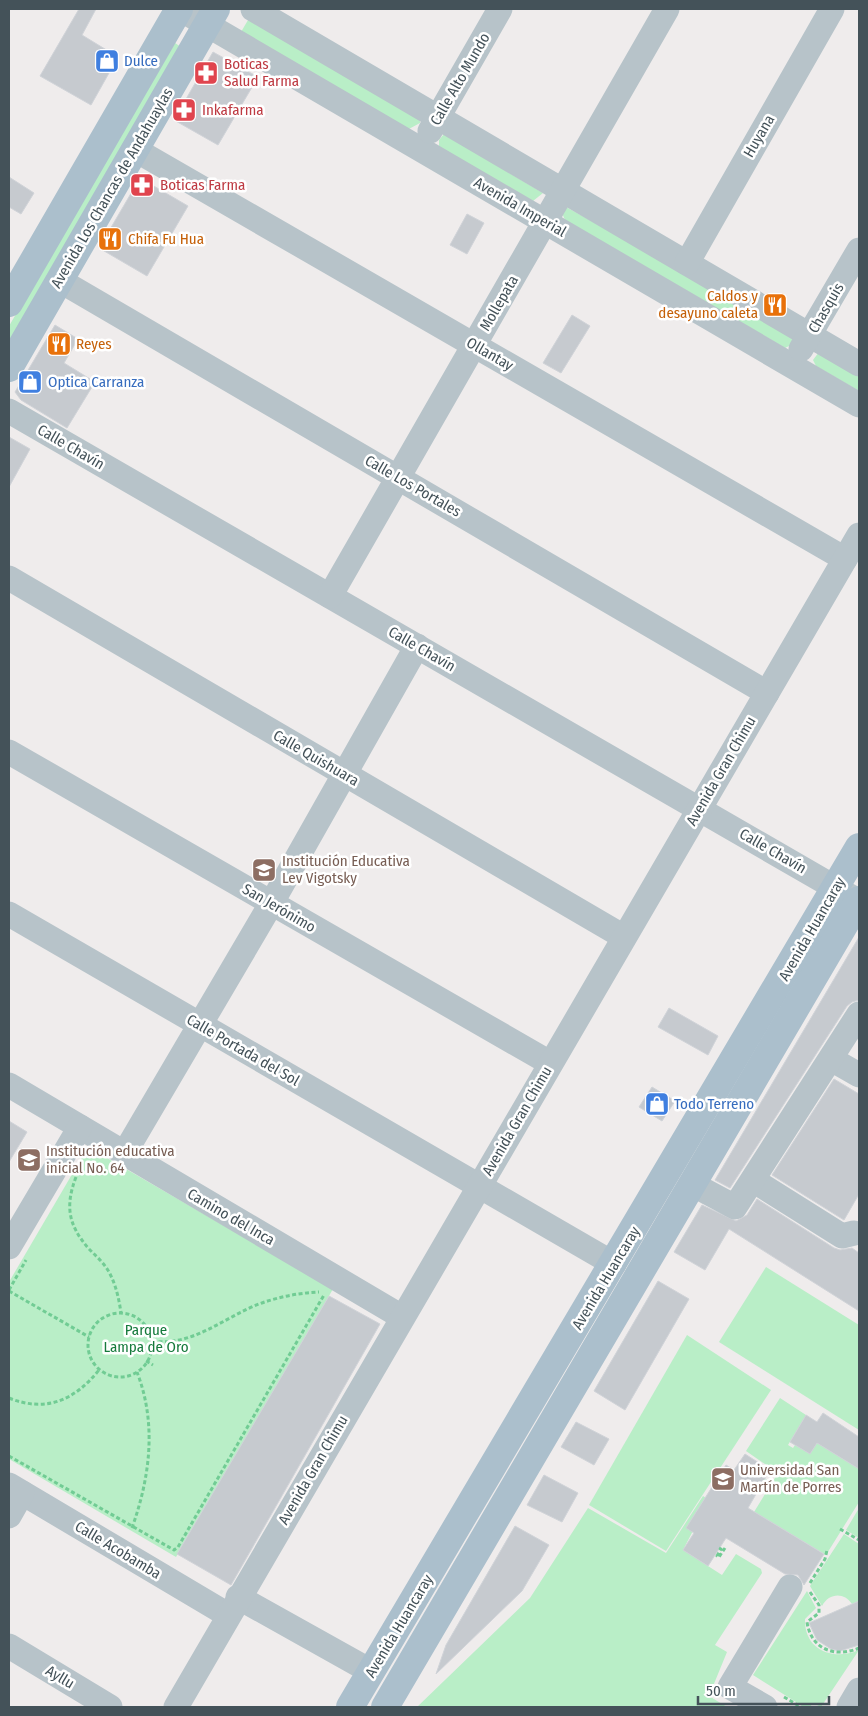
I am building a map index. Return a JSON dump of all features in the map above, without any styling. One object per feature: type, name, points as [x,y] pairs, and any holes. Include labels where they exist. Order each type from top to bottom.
[{"type":"main road","points":[[9,303],[180,9]]},
{"type":"main road","name":"Avenida Los Chancas de Andahuaylas","points":[[9,368],[212,17]]},
{"type":"main road","name":"Avenida Huancaray","points":[[385,1707],[692,1184],[853,898],[859,847]]},
{"type":"main road","name":"Avenida Huancaray","points":[[350,1707],[614,1264],[853,898]]},
{"type":"street","name":"Avenida Imperial","points":[[180,9],[212,17],[420,149],[859,405]]},
{"type":"street","points":[[255,9],[859,364]]},
{"type":"street","name":"Calle Alto Mundo","points":[[420,149],[500,9]]},
{"type":"street","name":"Mollepata","points":[[330,596],[667,9]]},
{"type":"street","name":"Huyana","points":[[687,263],[832,9]]},
{"type":"street","name":"Ollantay","points":[[134,149],[845,559]]},
{"type":"street","name":"Chasquis","points":[[792,365],[859,250]]},
{"type":"street","name":"Calle Los Portales","points":[[59,280],[767,692]]},
{"type":"street","name":"Calle Chavín","points":[[9,411],[853,898]]},
{"type":"street","name":"Avenida Gran Chimu","points":[[176,1707],[233,1606],[859,535]]},
{"type":"street","name":"Calle Quishuara","points":[[9,578],[624,937]]},
{"type":"street","points":[[124,1154],[271,904],[417,646]]},
{"type":"street","name":"San Jerónimo","points":[[9,752],[550,1063]]},
{"type":"street","name":"Calle Portada del Sol","points":[[9,914],[199,1025],[479,1184],[614,1264]]},
{"type":"street","points":[[692,1184],[735,1207],[859,1014]]},
{"type":"street","points":[[831,1059],[859,1075]]},
{"type":"street","name":"Camino del Inca","points":[[9,1085],[402,1317]]},
{"type":"street","points":[[19,1251],[80,1127]]},
{"type":"street","points":[[753,1180],[842,1236],[857,1231]]},
{"type":"street","points":[[9,1516],[15,1489]]},
{"type":"street","name":"Calle Acobamba","points":[[15,1489],[233,1606],[372,1672]]},
{"type":"street","points":[[765,1707],[730,1687],[798,1588]]},
{"type":"street","name":"Ayllu","points":[[9,1646],[110,1707]]},
{"type":"street","points":[[849,1707],[859,1690]]},
{"type":"path","points":[[64,1197],[78,1172],[70,1194],[72,1220],[82,1241],[109,1271],[114,1282],[121,1313]]},
{"type":"path","points":[[19,1251],[9,1290],[89,1337]]},
{"type":"path","points":[[321,1287],[325,1292]]},
{"type":"path","points":[[152,1341],[168,1343],[180,1340],[216,1326],[258,1304],[304,1292],[325,1292]]},
{"type":"path","points":[[9,1456],[170,1550],[178,1547],[325,1292]]},
{"type":"path","points":[[121,1313],[129,1314],[142,1322],[150,1334],[152,1350],[137,1372],[130,1376],[114,1377],[99,1370],[89,1355],[89,1337],[93,1328],[101,1320],[110,1315],[121,1313]]},
{"type":"path","points":[[146,1361],[153,1365]]},
{"type":"path","points":[[9,1398],[34,1404],[50,1404],[78,1393],[99,1370]]},
{"type":"path","points":[[132,1528],[146,1480],[150,1453],[149,1417],[137,1372]]},
{"type":"path","points":[[840,1529],[859,1540]]},
{"type":"path","points":[[719,1548],[721,1549],[717,1556],[719,1557],[725,1548]]},
{"type":"path","points":[[798,1588],[819,1605],[819,1612],[807,1622],[812,1637],[818,1644],[825,1650],[842,1653],[859,1648]]},
{"type":"green space","points":[[251,15],[420,118],[420,123],[407,130],[241,32]]},
{"type":"green space","points":[[175,43],[181,47],[9,342],[9,326]]},
{"type":"green space","points":[[444,134],[543,193],[533,201],[439,147],[439,140]]},
{"type":"green space","points":[[566,207],[794,332],[795,343],[785,348],[565,220],[562,213]]},
{"type":"green space","points":[[819,352],[859,370],[859,391],[816,366],[813,360]]},
{"type":"green space","name":"Parque Lampa de Oro","points":[[88,1147],[333,1289],[176,1557],[9,1459],[9,1282]]},
{"type":"green space","points":[[766,1267],[859,1325],[859,1430],[719,1342]]},
{"type":"green space","points":[[687,1335],[771,1390],[666,1551],[589,1505]]},
{"type":"green space","points":[[780,1398],[806,1415],[788,1445],[793,1448],[795,1445],[810,1454],[817,1443],[859,1469],[859,1502],[826,1555],[754,1512],[778,1473],[746,1451]]},
{"type":"green space","points":[[703,1496],[709,1500],[683,1550],[722,1575],[736,1554],[761,1569],[762,1573],[715,1645],[727,1652],[709,1696],[727,1707],[417,1707],[530,1598],[588,1508],[666,1553]]},
{"type":"green space","points":[[859,1508],[859,1538],[846,1530]]},
{"type":"green space","points":[[844,1534],[859,1544],[859,1601],[852,1604],[845,1597],[832,1596],[822,1606],[810,1586]]},
{"type":"green space","points":[[807,1591],[816,1608],[805,1619],[806,1630],[815,1646],[822,1651],[840,1654],[859,1650],[821,1707],[813,1703],[810,1707],[804,1707],[753,1675]]},
{"type":"building","points":[[79,9],[96,9],[82,35],[118,57],[91,105],[40,76]]},
{"type":"building","points":[[213,52],[258,77],[218,145],[174,120]]},
{"type":"building","points":[[9,177],[34,193],[21,214],[9,207]]},
{"type":"building","points":[[140,178],[188,206],[147,276],[99,248]]},
{"type":"building","points":[[467,214],[484,223],[467,254],[450,245]]},
{"type":"building","points":[[572,315],[590,326],[561,373],[543,363]]},
{"type":"building","points":[[55,325],[78,339],[64,363],[95,382],[67,428],[21,400],[15,392]]},
{"type":"building","points":[[9,437],[30,449],[9,487]]},
{"type":"building","points":[[859,937],[859,1000],[847,1006],[730,1188],[715,1180]]},
{"type":"building","points":[[669,1008],[718,1036],[708,1055],[658,1027]]},
{"type":"building","points":[[834,1079],[859,1094],[859,1194],[844,1220],[772,1175]]},
{"type":"building","name":"Todo Terreno","points":[[652,1087],[675,1101],[662,1121],[639,1107]]},
{"type":"building","points":[[9,1121],[27,1132],[9,1162]]},
{"type":"building","points":[[757,1199],[834,1248],[840,1250],[852,1248],[859,1253],[859,1311],[729,1229],[705,1270],[674,1252],[702,1205],[736,1221],[747,1215]]},
{"type":"building","points":[[658,1281],[689,1299],[625,1410],[594,1391]]},
{"type":"building","points":[[329,1296],[380,1324],[231,1585],[177,1554]]},
{"type":"building","points":[[823,1413],[859,1437],[859,1469],[817,1443],[810,1454],[790,1442],[806,1415],[817,1422]]},
{"type":"building","points":[[576,1422],[609,1439],[594,1465],[561,1447]]},
{"type":"building","points":[[745,1454],[770,1470],[748,1508],[824,1554],[804,1585],[798,1575],[785,1574],[726,1538],[708,1566],[683,1550],[694,1533],[686,1528],[726,1465],[734,1470]]},
{"type":"building","points":[[544,1475],[578,1493],[562,1522],[527,1505]]},
{"type":"building","points":[[515,1526],[549,1545],[522,1591],[436,1674],[446,1645]]},
{"type":"building","points":[[859,1601],[859,1645],[840,1651],[831,1649],[817,1640],[809,1623]]},
{"type":"place","name":"Dulce","points":[[107,61]]},
{"type":"place","name":"Boticas Salud Farma","points":[[206,73]]},
{"type":"place","name":"Inkafarma","points":[[184,110]]},
{"type":"place","name":"Boticas Farma","points":[[142,185]]},
{"type":"place","name":"Chifa Fu Hua","points":[[110,239]]},
{"type":"place","name":"Caldos y desayuno caleta","points":[[775,305]]},
{"type":"place","name":"Reyes","points":[[59,344]]},
{"type":"place","name":"Optica Carranza","points":[[30,382]]},
{"type":"place","name":"Institución Educativa Lev Vigotsky","points":[[264,870]]},
{"type":"place","name":"Todo Terreno","points":[[657,1104]]},
{"type":"place","name":"Institución educativa inicial No. 64","points":[[29,1160]]},
{"type":"place","name":"Universidad San Martín de Porres","points":[[723,1479]]}]
